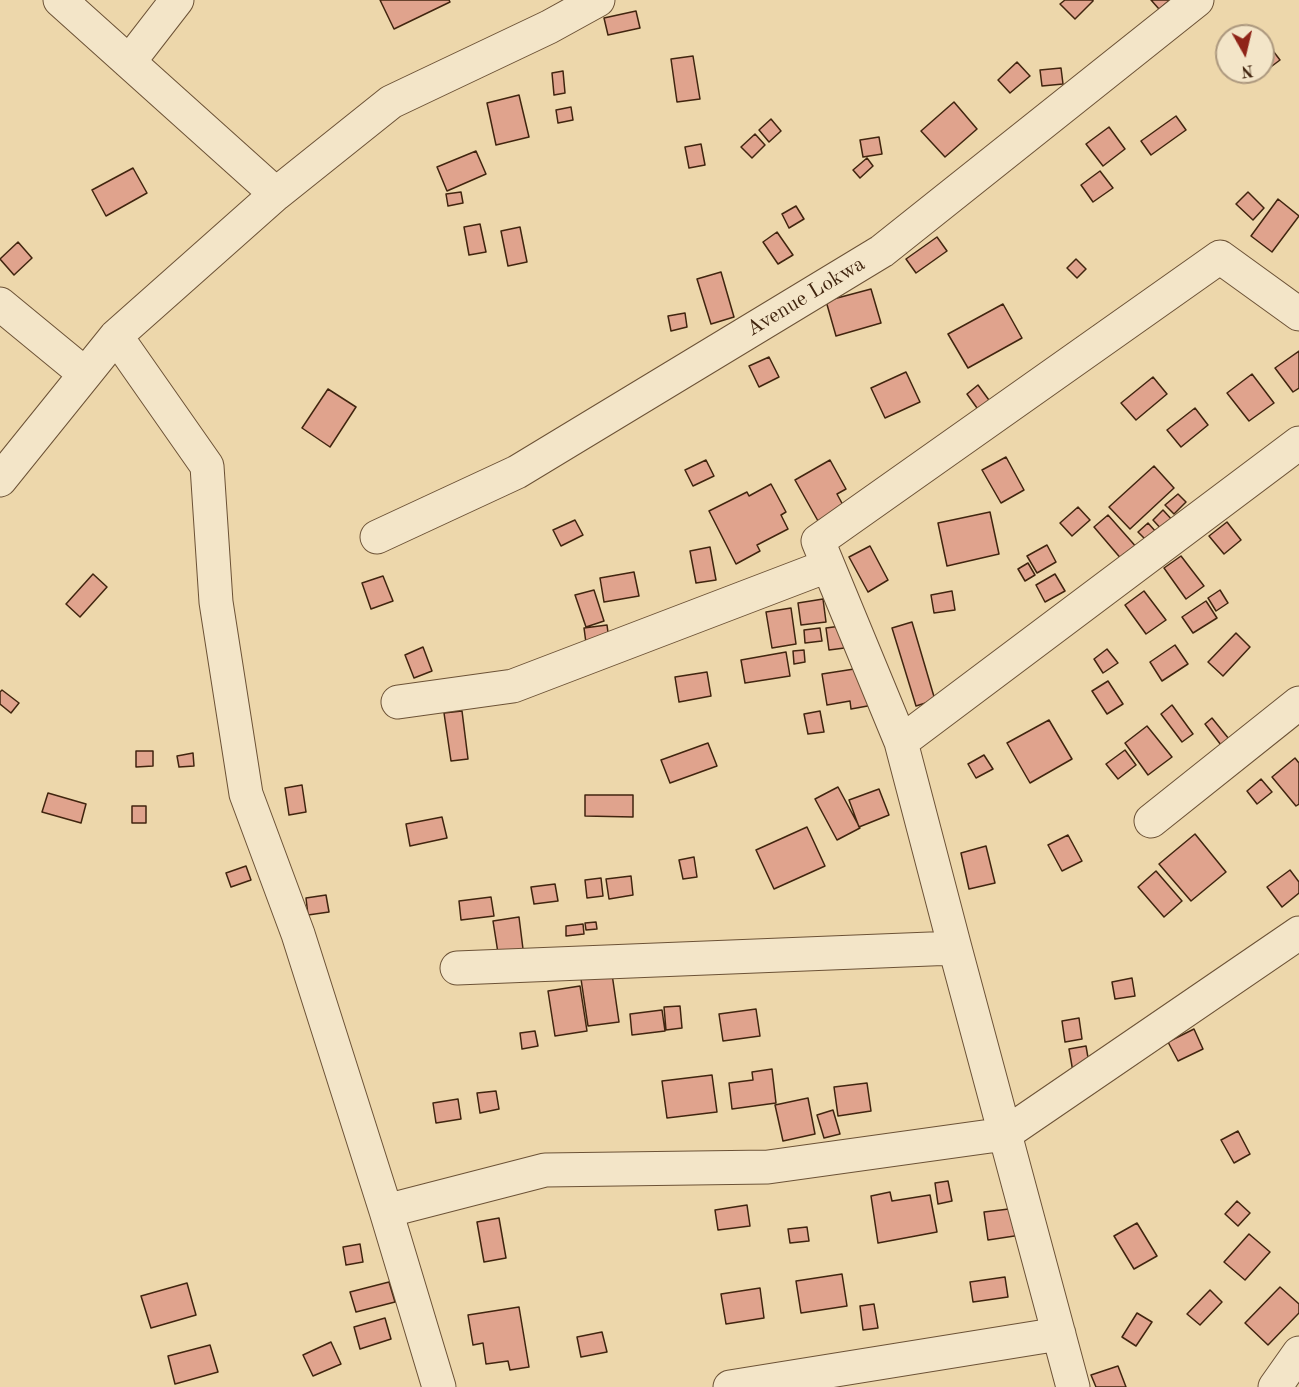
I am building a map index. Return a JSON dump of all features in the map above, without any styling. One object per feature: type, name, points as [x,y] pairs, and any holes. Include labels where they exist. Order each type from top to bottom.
[{"type":"street","points":[[60,0],[276,194]]},
{"type":"street","points":[[129,62],[177,0]]},
{"type":"street","points":[[0,480],[116,336],[276,194],[391,102],[549,27],[598,0]]},
{"type":"street","name":"Avenue Lokwa","points":[[377,537],[517,472],[882,251],[1197,0]]},
{"type":"street","points":[[1073,1387],[901,742],[818,541],[1220,257],[1299,314]]},
{"type":"street","points":[[0,303],[85,374]]},
{"type":"street","points":[[116,336],[207,466],[216,602],[246,794],[298,934],[440,1387]]},
{"type":"street","points":[[901,742],[1299,443]]},
{"type":"street","points":[[398,702],[513,686],[827,566]]},
{"type":"street","points":[[1151,821],[1299,703]]},
{"type":"street","points":[[386,1211],[545,1170],[768,1167],[1005,1134],[1299,933]]},
{"type":"street","points":[[457,968],[955,948]]},
{"type":"street","points":[[730,1387],[1059,1334]]},
{"type":"street","points":[[1275,1387],[1299,1353]]},
{"type":"building","points":[[380,0],[449,0],[450,2],[394,29]]},
{"type":"building","points":[[1065,0],[1093,1],[1075,19],[1060,4]]},
{"type":"building","points":[[1151,0],[1170,0],[1159,9]]},
{"type":"building","points":[[636,11],[640,28],[608,35],[604,18]]},
{"type":"building","points":[[1275,53],[1280,60],[1275,64]]},
{"type":"building","points":[[693,56],[700,99],[677,102],[671,59]]},
{"type":"building","points":[[1017,62],[1030,76],[1010,93],[998,80]]},
{"type":"building","points":[[1061,68],[1063,84],[1042,86],[1040,70]]},
{"type":"building","points":[[563,71],[565,93],[554,95],[552,73]]},
{"type":"building","points":[[519,95],[529,137],[496,145],[487,103]]},
{"type":"building","points":[[954,102],[977,129],[945,157],[921,131]]},
{"type":"building","points":[[571,107],[573,120],[558,123],[556,110]]},
{"type":"building","points":[[1176,116],[1186,130],[1151,155],[1141,141]]},
{"type":"building","points":[[771,119],[781,131],[769,142],[759,130]]},
{"type":"building","points":[[1109,127],[1125,149],[1103,166],[1086,144]]},
{"type":"building","points":[[755,134],[765,145],[752,158],[741,147]]},
{"type":"building","points":[[879,137],[882,154],[863,157],[860,140]]},
{"type":"building","points":[[701,144],[705,165],[689,168],[685,147]]},
{"type":"building","points":[[476,151],[486,174],[447,191],[437,167]]},
{"type":"building","points":[[867,158],[873,166],[860,178],[853,170]]},
{"type":"building","points":[[133,168],[147,193],[106,216],[92,190]]},
{"type":"building","points":[[1100,171],[1113,188],[1093,202],[1081,185]]},
{"type":"building","points":[[461,192],[463,203],[448,206],[446,194]]},
{"type":"building","points":[[1248,192],[1264,208],[1253,220],[1236,204]]},
{"type":"building","points":[[1278,199],[1299,216],[1272,252],[1251,236]]},
{"type":"building","points":[[796,206],[804,219],[789,228],[782,214]]},
{"type":"building","points":[[480,224],[486,252],[469,255],[464,227]]},
{"type":"building","points":[[520,227],[527,262],[508,266],[501,231]]},
{"type":"building","points":[[777,232],[793,255],[778,264],[763,242]]},
{"type":"building","points":[[937,237],[947,251],[916,273],[906,259]]},
{"type":"building","points":[[18,242],[32,258],[14,275],[0,259]]},
{"type":"building","points":[[1076,259],[1086,269],[1077,278],[1067,268]]},
{"type":"building","points":[[721,272],[734,317],[711,324],[697,279]]},
{"type":"building","points":[[871,289],[881,323],[836,336],[826,301]]},
{"type":"building","points":[[1003,304],[1022,338],[968,368],[948,334]]},
{"type":"building","points":[[685,313],[687,327],[671,331],[668,316]]},
{"type":"building","points":[[1299,351],[1299,388],[1293,392],[1275,368]]},
{"type":"building","points":[[769,357],[779,377],[759,387],[749,366]]},
{"type":"building","points":[[906,372],[920,402],[885,418],[871,388]]},
{"type":"building","points":[[1252,374],[1274,403],[1249,421],[1227,393]]},
{"type":"building","points":[[1153,377],[1167,394],[1136,420],[1121,403]]},
{"type":"building","points":[[978,385],[994,407],[982,415],[967,394]]},
{"type":"building","points":[[328,389],[356,407],[330,447],[302,428]]},
{"type":"building","points":[[1195,408],[1208,425],[1181,447],[1167,430]]},
{"type":"building","points":[[1006,457],[1024,490],[1001,503],[982,470]]},
{"type":"building","points":[[706,460],[714,476],[693,486],[685,470]]},
{"type":"building","points":[[830,460],[846,489],[837,494],[844,507],[818,521],[795,480]]},
{"type":"building","points":[[1154,466],[1174,488],[1130,529],[1109,507]]},
{"type":"building","points":[[771,484],[786,512],[781,515],[788,529],[757,545],[760,551],[736,564],[709,511],[747,492],[749,496]]},
{"type":"building","points":[[1178,494],[1186,502],[1174,514],[1165,505]]},
{"type":"building","points":[[1078,507],[1090,520],[1072,536],[1060,523]]},
{"type":"building","points":[[1163,510],[1174,522],[1164,532],[1153,520]]},
{"type":"building","points":[[990,512],[999,554],[947,566],[938,523]]},
{"type":"building","points":[[1108,515],[1138,549],[1123,561],[1094,527]]},
{"type":"building","points":[[575,520],[583,535],[561,546],[553,530]]},
{"type":"building","points":[[1227,522],[1241,540],[1224,554],[1209,536]]},
{"type":"building","points":[[1148,523],[1157,533],[1148,542],[1138,532]]},
{"type":"building","points":[[1047,545],[1056,562],[1037,573],[1027,556]]},
{"type":"building","points":[[870,546],[888,580],[868,592],[849,557]]},
{"type":"building","points":[[710,547],[716,580],[696,583],[690,551]]},
{"type":"building","points":[[1181,556],[1204,586],[1186,599],[1164,568]]},
{"type":"building","points":[[1028,563],[1035,575],[1025,581],[1018,569]]},
{"type":"building","points":[[634,572],[639,596],[604,602],[600,578]]},
{"type":"building","points":[[93,574],[107,587],[80,617],[66,604]]},
{"type":"building","points":[[1055,574],[1065,591],[1045,602],[1036,585]]},
{"type":"building","points":[[383,576],[393,601],[371,609],[362,583]]},
{"type":"building","points":[[594,590],[604,621],[586,627],[575,595]]},
{"type":"building","points":[[1220,590],[1228,603],[1216,611],[1208,598]]},
{"type":"building","points":[[952,591],[955,610],[934,613],[931,595]]},
{"type":"building","points":[[1144,591],[1166,620],[1146,634],[1125,605]]},
{"type":"building","points":[[823,599],[826,622],[801,625],[798,603]]},
{"type":"building","points":[[1206,601],[1217,618],[1193,633],[1182,617]]},
{"type":"building","points":[[791,608],[796,644],[772,648],[766,612]]},
{"type":"building","points":[[912,622],[935,700],[916,706],[892,628]]},
{"type":"building","points":[[856,624],[860,646],[829,650],[826,628]]},
{"type":"building","points":[[607,625],[609,640],[586,643],[584,628]]},
{"type":"building","points":[[820,628],[822,641],[805,643],[804,630]]},
{"type":"building","points":[[1236,633],[1250,647],[1223,676],[1208,662]]},
{"type":"building","points":[[1175,645],[1188,664],[1162,681],[1150,662]]},
{"type":"building","points":[[423,647],[432,671],[414,678],[405,655]]},
{"type":"building","points":[[1107,649],[1118,663],[1103,673],[1094,659]]},
{"type":"building","points":[[804,650],[805,662],[794,664],[793,651]]},
{"type":"building","points":[[786,652],[790,676],[745,683],[741,660]]},
{"type":"building","points":[[867,667],[873,705],[851,709],[850,701],[827,705],[822,674]]},
{"type":"building","points":[[707,672],[711,696],[679,702],[675,677]]},
{"type":"building","points":[[1108,681],[1123,704],[1107,714],[1092,691]]},
{"type":"building","points":[[2,690],[19,703],[11,713],[0,704]]},
{"type":"building","points":[[1172,705],[1193,734],[1182,742],[1161,714]]},
{"type":"building","points":[[462,711],[468,759],[451,761],[444,713]]},
{"type":"building","points":[[820,711],[824,732],[808,734],[804,714]]},
{"type":"building","points":[[1212,718],[1229,739],[1221,745],[1205,724]]},
{"type":"building","points":[[1049,720],[1072,759],[1030,783],[1007,743]]},
{"type":"building","points":[[1147,726],[1172,757],[1148,775],[1125,743]]},
{"type":"building","points":[[708,743],[717,766],[670,783],[661,760]]},
{"type":"building","points":[[1125,750],[1136,765],[1118,779],[1106,764]]},
{"type":"building","points":[[136,751],[153,751],[153,766],[136,767]]},
{"type":"building","points":[[193,753],[194,766],[179,767],[177,756]]},
{"type":"building","points":[[984,755],[993,769],[976,778],[968,764]]},
{"type":"building","points":[[1295,758],[1299,763],[1299,804],[1296,806],[1272,777]]},
{"type":"building","points":[[1261,779],[1272,792],[1257,804],[1247,791]]},
{"type":"building","points":[[302,785],[306,812],[289,815],[285,788]]},
{"type":"building","points":[[838,787],[860,828],[837,840],[815,799]]},
{"type":"building","points":[[879,789],[889,815],[859,827],[849,800]]},
{"type":"building","points":[[48,793],[86,804],[81,823],[42,812]]},
{"type":"building","points":[[585,795],[633,795],[633,817],[585,816]]},
{"type":"building","points":[[132,806],[146,806],[146,823],[132,823]]},
{"type":"building","points":[[442,817],[447,838],[410,846],[406,824]]},
{"type":"building","points":[[807,827],[825,866],[774,889],[756,850]]},
{"type":"building","points":[[1195,834],[1226,872],[1191,901],[1159,864]]},
{"type":"building","points":[[1068,835],[1082,861],[1062,871],[1048,845]]},
{"type":"building","points":[[986,846],[995,883],[969,889],[961,853]]},
{"type":"building","points":[[694,857],[697,877],[683,879],[679,860]]},
{"type":"building","points":[[246,866],[251,880],[231,887],[226,873]]},
{"type":"building","points":[[1290,870],[1299,882],[1299,893],[1282,907],[1267,887]]},
{"type":"building","points":[[1156,871],[1182,901],[1164,917],[1138,887]]},
{"type":"building","points":[[631,876],[633,895],[609,899],[606,879]]},
{"type":"building","points":[[601,878],[603,896],[587,898],[585,880]]},
{"type":"building","points":[[555,884],[558,901],[534,904],[531,887]]},
{"type":"building","points":[[326,895],[329,912],[308,915],[306,898]]},
{"type":"building","points":[[491,897],[494,916],[461,920],[459,901]]},
{"type":"building","points":[[519,917],[523,949],[498,953],[493,921]]},
{"type":"building","points":[[596,922],[597,929],[586,930],[585,923]]},
{"type":"building","points":[[583,924],[584,934],[566,936],[566,926]]},
{"type":"building","points":[[612,974],[619,1022],[588,1026],[581,979]]},
{"type":"building","points":[[1132,978],[1135,996],[1115,999],[1112,982]]},
{"type":"building","points":[[580,986],[587,1031],[555,1036],[548,991]]},
{"type":"building","points":[[680,1006],[682,1028],[666,1030],[664,1007]]},
{"type":"building","points":[[756,1009],[760,1036],[723,1041],[719,1014]]},
{"type":"building","points":[[662,1010],[665,1031],[632,1035],[630,1014]]},
{"type":"building","points":[[1079,1018],[1082,1039],[1065,1042],[1062,1021]]},
{"type":"building","points":[[1194,1029],[1203,1049],[1178,1061],[1168,1042]]},
{"type":"building","points":[[535,1031],[538,1046],[522,1049],[520,1033]]},
{"type":"building","points":[[1086,1046],[1090,1069],[1073,1072],[1069,1049]]},
{"type":"building","points":[[772,1069],[776,1103],[732,1109],[729,1083],[753,1080],[752,1072]]},
{"type":"building","points":[[712,1075],[717,1112],[667,1118],[662,1081]]},
{"type":"building","points":[[867,1083],[871,1111],[838,1116],[834,1087]]},
{"type":"building","points":[[496,1091],[499,1109],[480,1113],[477,1093]]},
{"type":"building","points":[[808,1098],[815,1134],[783,1141],[775,1105]]},
{"type":"building","points":[[458,1099],[461,1119],[436,1123],[433,1103]]},
{"type":"building","points":[[833,1110],[840,1134],[824,1138],[817,1115]]},
{"type":"building","points":[[1238,1131],[1250,1154],[1234,1163],[1221,1140]]},
{"type":"building","points":[[948,1181],[952,1201],[938,1204],[935,1183]]},
{"type":"building","points":[[890,1192],[892,1201],[930,1195],[937,1232],[878,1243],[871,1196]]},
{"type":"building","points":[[1237,1201],[1250,1213],[1238,1226],[1225,1214]]},
{"type":"building","points":[[747,1205],[750,1226],[718,1230],[715,1210]]},
{"type":"building","points":[[1017,1208],[1021,1235],[988,1240],[984,1212]]},
{"type":"building","points":[[499,1218],[506,1258],[484,1262],[477,1222]]},
{"type":"building","points":[[1137,1223],[1157,1256],[1134,1269],[1114,1236]]},
{"type":"building","points":[[807,1227],[809,1241],[790,1243],[788,1229]]},
{"type":"building","points":[[1249,1234],[1270,1252],[1245,1280],[1224,1262]]},
{"type":"building","points":[[360,1244],[363,1262],[346,1265],[343,1247]]},
{"type":"building","points":[[842,1274],[847,1306],[801,1313],[796,1281]]},
{"type":"building","points":[[1005,1277],[1008,1297],[973,1302],[970,1282]]},
{"type":"building","points":[[389,1282],[395,1302],[356,1312],[350,1292]]},
{"type":"building","points":[[187,1283],[196,1315],[151,1328],[141,1296]]},
{"type":"building","points":[[1280,1287],[1299,1304],[1299,1313],[1268,1345],[1245,1323]]},
{"type":"building","points":[[760,1288],[764,1318],[726,1324],[721,1294]]},
{"type":"building","points":[[1210,1290],[1222,1302],[1200,1325],[1187,1314]]},
{"type":"building","points":[[874,1304],[878,1328],[863,1330],[860,1306]]},
{"type":"building","points":[[519,1307],[529,1367],[510,1370],[508,1361],[486,1364],[483,1343],[473,1345],[468,1315]]},
{"type":"building","points":[[1137,1313],[1152,1322],[1136,1346],[1122,1337]]},
{"type":"building","points":[[385,1318],[391,1339],[360,1349],[354,1327]]},
{"type":"building","points":[[602,1332],[607,1352],[581,1357],[577,1337]]},
{"type":"building","points":[[331,1342],[341,1364],[313,1376],[303,1355]]},
{"type":"building","points":[[210,1345],[218,1372],[175,1384],[168,1356]]},
{"type":"building","points":[[1118,1366],[1126,1387],[1096,1387],[1091,1375]]}]
